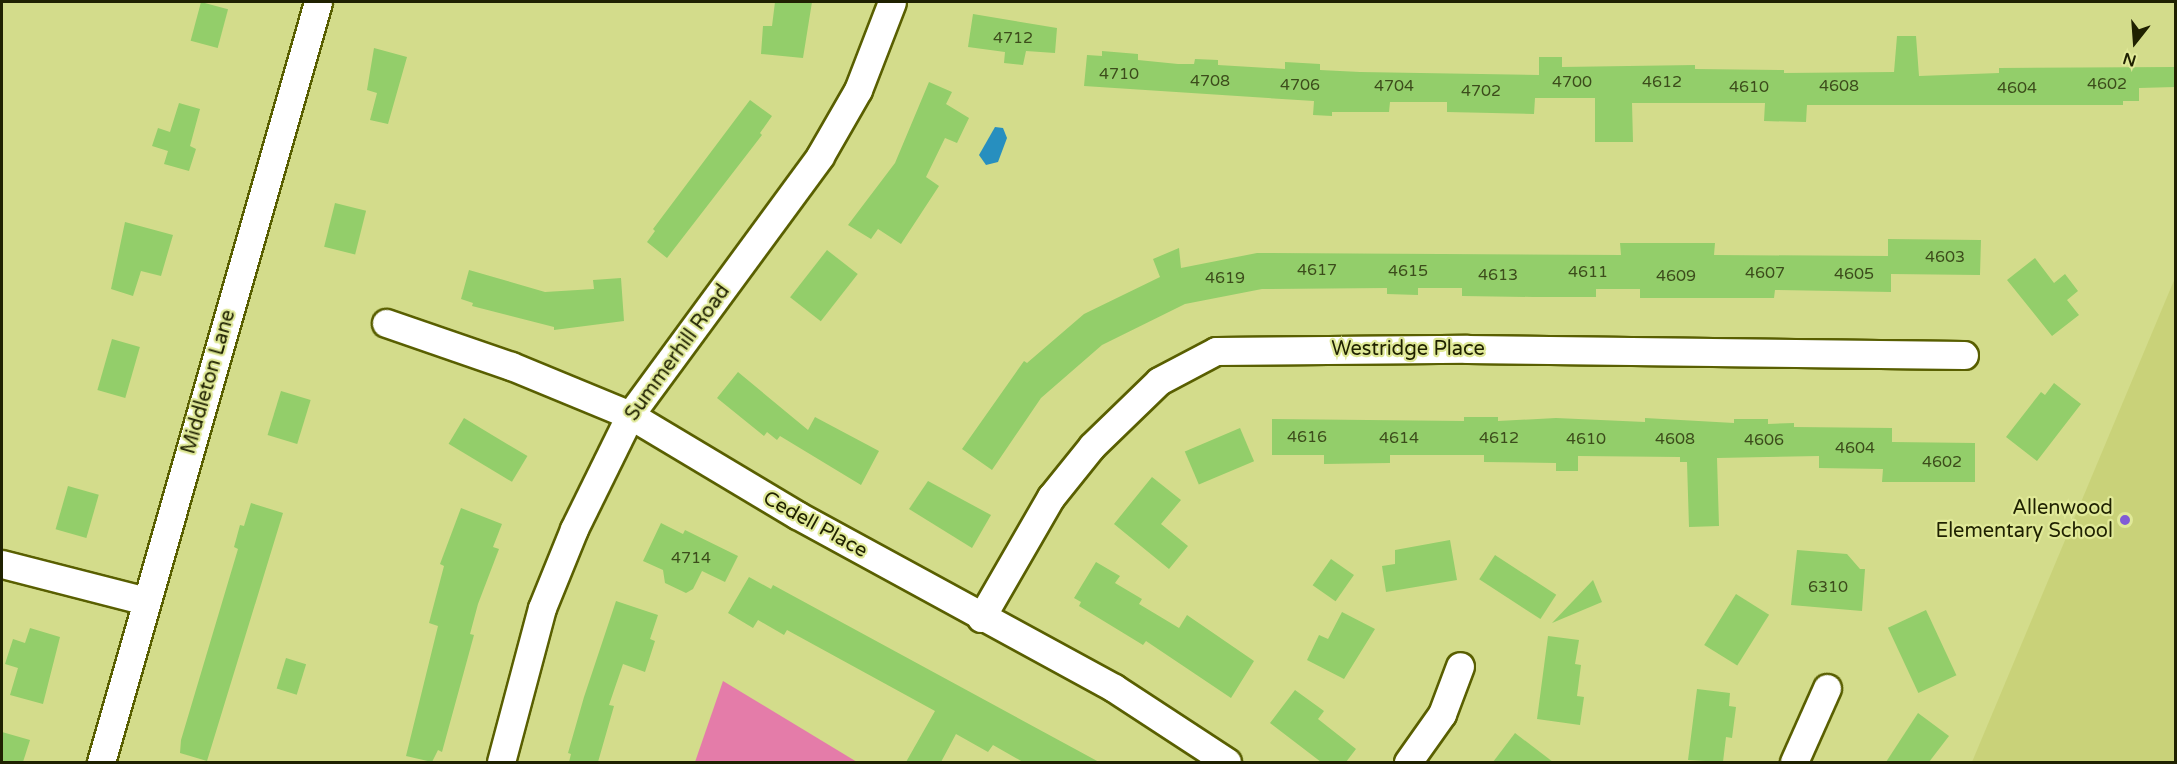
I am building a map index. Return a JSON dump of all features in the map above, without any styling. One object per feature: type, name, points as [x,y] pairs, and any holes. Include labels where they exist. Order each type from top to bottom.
[{"type":"street","name":"Middleton Lane","points":[[101,762],[318,2]]},
{"type":"street","name":"Summerhill Road","points":[[501,762],[542,608],[574,530],[630,415],[820,156],[858,90],[892,2]]},
{"type":"street","name":"Cedell Place","points":[[386,323],[511,366],[630,415],[981,618],[1114,688],[1227,762]]},
{"type":"street","name":"Westridge Place","points":[[981,618],[1052,497],[1092,446],[1159,381],[1216,351],[1467,349],[1964,355]]},
{"type":"street","points":[[2,564],[146,601]]},
{"type":"street","points":[[1408,762],[1442,714],[1460,666]]},
{"type":"street","points":[[1794,762],[1827,688]]},
{"type":"shaded area","name":"Allenwood Elementary School","points":[[2175,278],[2175,762],[1972,762]]},
{"type":"shaded area","points":[[723,681],[857,762],[695,762]]},
{"type":"water","points":[[995,127],[1003,128],[1007,138],[998,162],[986,165],[979,155]]},
{"type":"building","points":[[201,2],[228,9],[218,48],[191,41]]},
{"type":"building","points":[[775,2],[812,2],[803,58],[761,54],[763,26],[772,26]]},
{"type":"building","points":[[973,14],[1057,28],[1055,53],[1026,51],[1023,65],[1004,63],[1005,52],[968,47]]},
{"type":"building","points":[[1897,36],[1916,36],[1919,76],[1999,73],[1999,68],[2175,67],[2175,87],[2139,88],[2139,101],[2123,101],[2123,105],[1807,105],[1806,122],[1764,121],[1765,103],[1632,103],[1633,142],[1595,142],[1595,98],[1535,98],[1534,114],[1447,112],[1447,102],[1390,102],[1389,112],[1332,112],[1332,116],[1313,115],[1314,101],[1084,86],[1087,55],[1102,56],[1102,51],[1138,54],[1138,60],[1178,64],[1194,64],[1195,59],[1218,60],[1218,65],[1285,69],[1285,62],[1320,64],[1320,70],[1360,72],[1539,75],[1539,57],[1562,57],[1562,67],[1695,65],[1695,69],[1784,70],[1784,73],[1894,72]]},
{"type":"building","points":[[374,48],[407,57],[388,124],[370,120],[377,93],[367,90]]},
{"type":"building","points":[[929,82],[952,92],[946,104],[969,118],[957,143],[945,138],[926,177],[939,186],[901,244],[878,229],[871,239],[848,225],[895,163]]},
{"type":"building","points":[[750,100],[772,116],[760,133],[762,135],[667,258],[647,242],[655,231],[653,229]]},
{"type":"building","points":[[179,103],[200,109],[190,146],[196,149],[189,171],[164,164],[168,151],[152,146],[158,128],[170,132]]},
{"type":"building","points":[[335,203],[366,211],[355,254],[324,247]]},
{"type":"building","points":[[125,222],[173,235],[161,276],[141,271],[133,296],[111,289]]},
{"type":"building","points":[[1888,239],[1981,240],[1980,275],[1891,274],[1891,292],[1775,290],[1774,298],[1640,298],[1640,289],[1596,289],[1596,297],[1533,297],[1462,296],[1462,288],[1418,288],[1418,295],[1387,294],[1387,288],[1262,289],[1185,304],[1102,345],[1041,398],[992,470],[962,449],[1024,361],[1027,363],[1084,314],[1160,277],[1153,259],[1179,248],[1181,268],[1257,253],[1621,255],[1620,243],[1715,243],[1714,255],[1888,256]]},
{"type":"building","points":[[827,250],[858,274],[821,321],[790,297]]},
{"type":"building","points":[[2035,258],[2054,283],[2065,274],[2078,291],[2067,300],[2079,315],[2052,336],[2007,280]]},
{"type":"building","points":[[469,270],[545,292],[594,289],[593,280],[621,278],[624,321],[554,330],[554,327],[472,306],[473,303],[461,299]]},
{"type":"building","points":[[112,339],[140,347],[125,398],[97,390]]},
{"type":"building","points":[[738,372],[808,430],[815,417],[879,451],[861,485],[780,436],[777,440],[767,432],[764,436],[717,398]]},
{"type":"building","points":[[2054,383],[2081,404],[2037,461],[2006,437],[2041,392],[2045,395]]},
{"type":"building","points":[[281,391],[311,400],[297,444],[268,435]]},
{"type":"building","points":[[1464,417],[1498,417],[1498,421],[1556,418],[1645,422],[1645,418],[1734,423],[1734,419],[1768,419],[1768,424],[1794,423],[1794,427],[1892,428],[1892,442],[1975,443],[1975,482],[1882,482],[1883,469],[1819,468],[1819,456],[1717,458],[1719,526],[1689,527],[1687,462],[1680,462],[1680,457],[1578,456],[1578,471],[1556,471],[1556,463],[1484,462],[1484,455],[1390,455],[1390,463],[1324,464],[1324,455],[1272,455],[1272,419],[1464,421]]},
{"type":"building","points":[[464,418],[527,456],[512,482],[449,444]]},
{"type":"building","points":[[1240,428],[1254,461],[1199,485],[1185,451]]},
{"type":"building","points":[[1152,477],[1181,500],[1161,524],[1188,546],[1169,569],[1114,524]]},
{"type":"building","points":[[928,481],[991,515],[972,548],[909,509]]},
{"type":"building","points":[[68,486],[99,495],[86,538],[56,529]]},
{"type":"building","points":[[251,503],[283,513],[207,761],[180,753],[181,740],[238,549],[234,547],[240,525],[244,526]]},
{"type":"building","points":[[461,508],[502,524],[493,547],[499,549],[478,604],[470,634],[474,635],[442,752],[438,750],[432,762],[406,756],[438,626],[429,623],[444,566],[440,564]]},
{"type":"building","points":[[661,523],[683,534],[685,530],[738,556],[725,582],[702,571],[693,589],[686,593],[665,583],[663,570],[643,561]]},
{"type":"building","points":[[1450,540],[1457,580],[1386,592],[1382,566],[1395,564],[1395,550]]},
{"type":"building","points":[[1797,550],[1847,554],[1860,569],[1865,569],[1862,611],[1791,605]]},
{"type":"building","points":[[1495,555],[1556,595],[1540,619],[1479,579]]},
{"type":"building","points":[[1331,559],[1354,575],[1336,601],[1313,585]]},
{"type":"building","points":[[1096,562],[1120,576],[1115,583],[1142,599],[1139,604],[1179,628],[1187,615],[1254,661],[1231,698],[1146,641],[1143,645],[1079,606],[1081,602],[1074,598]]},
{"type":"building","points":[[749,577],[771,589],[773,585],[1099,762],[1023,762],[993,745],[988,752],[956,734],[941,762],[906,762],[935,711],[787,630],[784,635],[758,620],[753,628],[728,613]]},
{"type":"building","points":[[1593,580],[1602,602],[1552,623]]},
{"type":"building","points":[[1736,594],[1769,615],[1737,666],[1704,645]]},
{"type":"building","points":[[616,601],[658,615],[650,639],[655,641],[645,672],[623,664],[609,705],[614,706],[598,762],[569,762],[571,754],[568,753],[584,697]]},
{"type":"building","points":[[1926,610],[1956,675],[1918,693],[1888,628]]},
{"type":"building","points":[[1342,612],[1375,629],[1344,679],[1307,660],[1319,635],[1328,639]]},
{"type":"building","points":[[30,628],[60,637],[43,704],[10,695],[18,668],[5,664],[13,639],[25,643]]},
{"type":"building","points":[[1548,636],[1579,640],[1575,664],[1581,665],[1577,696],[1584,697],[1580,725],[1537,719]]},
{"type":"building","points":[[286,658],[306,664],[297,695],[277,689]]},
{"type":"building","points":[[1697,689],[1730,693],[1729,706],[1736,707],[1732,738],[1726,737],[1723,762],[1688,760]]},
{"type":"building","points":[[1295,690],[1324,711],[1318,719],[1356,749],[1346,762],[1321,762],[1270,723]]},
{"type":"building","points":[[1918,713],[1949,736],[1929,762],[1886,762]]},
{"type":"building","points":[[2,732],[30,740],[23,762],[2,762]]},
{"type":"building","points":[[1515,733],[1553,762],[1493,762]]},
{"type":"place","name":"Allenwood Elementary School","points":[[2125,520]]}]
